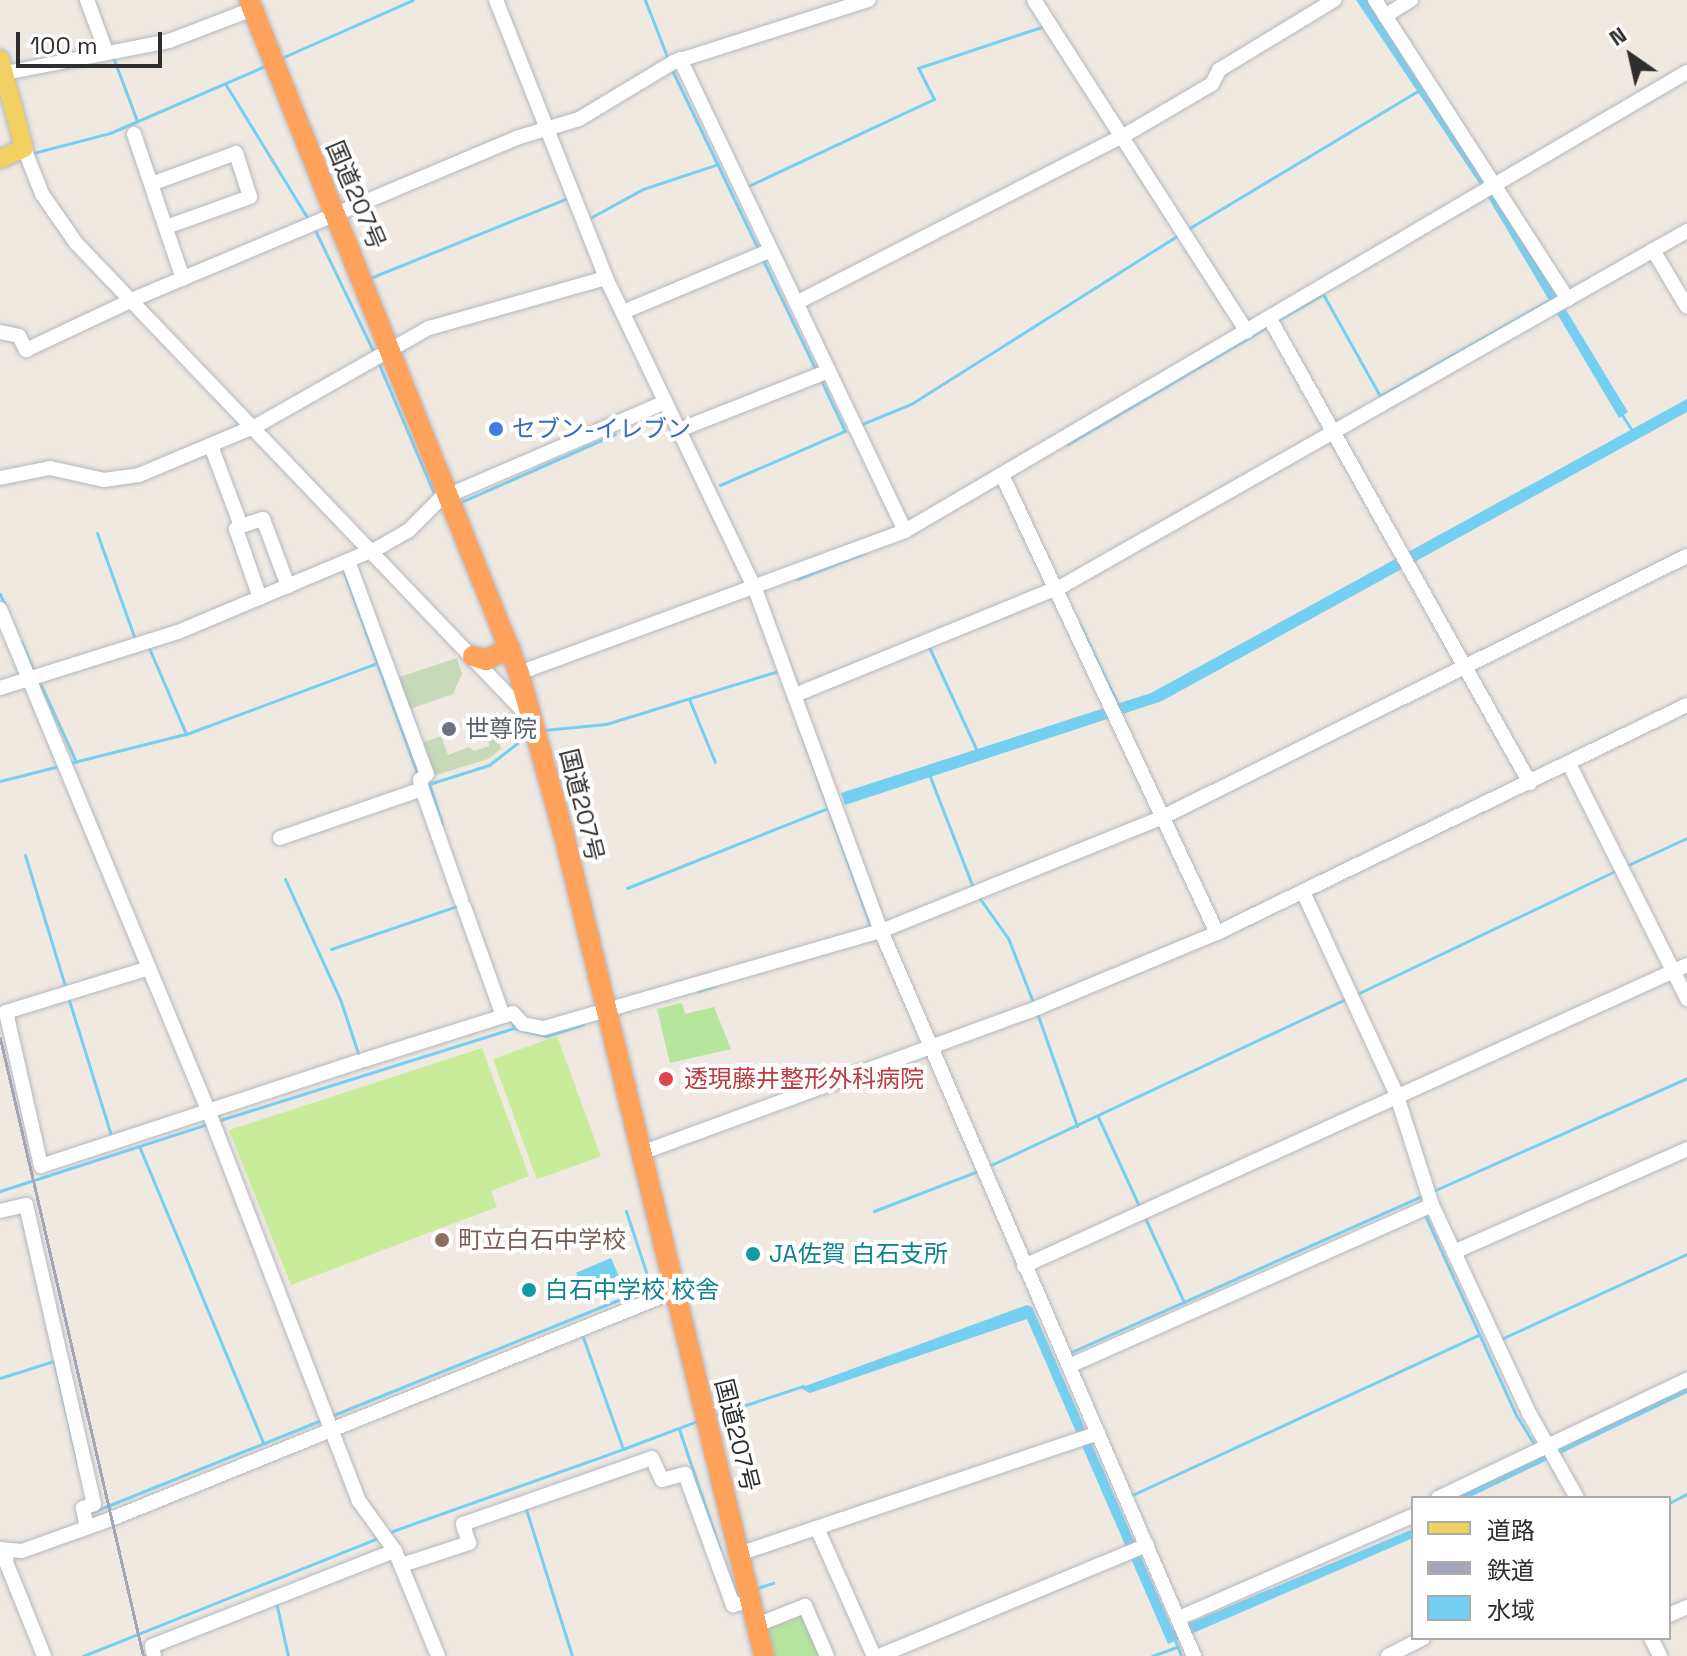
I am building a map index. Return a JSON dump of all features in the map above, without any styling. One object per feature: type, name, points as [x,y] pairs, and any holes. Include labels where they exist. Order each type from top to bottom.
[{"type":"highway","name":"国道207号","points":[[251,5],[362,279],[381,354],[519,673],[764,1656]]},
{"type":"highway","points":[[473,656],[486,660],[510,647]]},
{"type":"main road","points":[[0,159],[26,153],[2,69]]},
{"type":"street","points":[[87,0],[106,50]]},
{"type":"street","points":[[496,0],[606,278],[755,589],[835,805],[876,932],[930,1046],[980,1171],[1066,1359],[1089,1436],[1127,1498],[1138,1549],[1183,1627],[1194,1656]]},
{"type":"street","points":[[0,332],[19,336],[26,350],[183,279],[546,129],[597,111],[674,62],[868,0]]},
{"type":"street","points":[[1034,0],[1125,135],[1247,332]]},
{"type":"street","points":[[796,303],[1125,135],[1212,84],[1219,70],[1334,0]]},
{"type":"street","points":[[1375,0],[1560,303]]},
{"type":"street","points":[[1385,16],[1411,0]]},
{"type":"street","points":[[2,69],[169,41],[251,5]]},
{"type":"street","points":[[674,62],[742,190],[764,253],[796,303],[822,374],[905,531]]},
{"type":"street","points":[[519,673],[755,589],[905,531],[1004,479],[1247,332],[1272,323],[1687,72]]},
{"type":"street","points":[[134,134],[183,279]]},
{"type":"street","points":[[26,153],[58,221],[473,656],[535,728]]},
{"type":"street","points":[[151,184],[236,153],[250,197],[166,227]]},
{"type":"street","points":[[795,695],[1059,587],[1687,231]]},
{"type":"street","points":[[1653,250],[1687,307]]},
{"type":"street","points":[[623,312],[764,253]]},
{"type":"street","points":[[0,478],[50,468],[104,480],[139,475],[252,427],[448,320],[606,278]]},
{"type":"street","points":[[1272,323],[1530,783]]},
{"type":"street","points":[[679,430],[822,374]]},
{"type":"street","points":[[0,688],[137,644],[348,561],[408,531],[446,501],[665,402]]},
{"type":"street","points":[[211,446],[241,526]]},
{"type":"street","points":[[1004,479],[1059,587],[1217,933]]},
{"type":"street","points":[[260,598],[236,529],[241,526],[263,519],[288,586]]},
{"type":"street","points":[[348,561],[427,774],[420,780],[422,789],[507,1015],[523,1024],[544,1028],[606,1013],[876,932],[974,890],[1165,821],[1466,671],[1687,556]]},
{"type":"street","points":[[0,609],[34,676],[149,968],[212,1118],[331,1421],[359,1501],[395,1551],[438,1656]]},
{"type":"street","points":[[641,1153],[1035,1008],[1217,933],[1304,894],[1687,705]]},
{"type":"street","points":[[1569,764],[1623,868],[1681,968],[1687,999]]},
{"type":"street","points":[[280,838],[422,789]]},
{"type":"street","points":[[1304,894],[1354,995],[1396,1093],[1426,1202],[1454,1252],[1546,1449],[1576,1496]]},
{"type":"street","points":[[149,968],[6,1012],[41,1166],[112,1141],[212,1118],[361,1061],[507,1015]]},
{"type":"street","points":[[1024,1266],[1396,1093],[1681,968]]},
{"type":"street","points":[[1454,1252],[1687,1149]]},
{"type":"street","points":[[1066,1359],[1426,1202]]},
{"type":"street","points":[[0,1211],[26,1205],[94,1504],[83,1508],[87,1528]]},
{"type":"street","points":[[44,1656],[3,1550],[22,1551],[87,1528],[331,1421],[580,1330],[675,1291]]},
{"type":"street","points":[[1442,1496],[1687,1380]]},
{"type":"street","points":[[739,1554],[1089,1436]]},
{"type":"street","points":[[402,1565],[469,1543],[463,1524],[652,1458],[662,1480],[685,1474],[733,1605],[749,1595]]},
{"type":"street","points":[[1183,1627],[1411,1517]]},
{"type":"street","points":[[817,1528],[876,1656],[1138,1549]]},
{"type":"street","points":[[154,1656],[152,1646],[395,1551]]},
{"type":"street","points":[[757,1625],[805,1606],[827,1656]]},
{"type":"street","points":[[1388,1656],[1419,1640]]},
{"type":"green space","points":[[457,658],[462,674],[453,694],[407,710],[396,678]]},
{"type":"green space","points":[[496,732],[501,749],[488,759],[436,775],[429,771],[420,746],[424,742],[441,736],[448,755],[469,747],[474,751],[489,746],[488,735]]},
{"type":"green space","points":[[682,1003],[685,1014],[714,1007],[731,1049],[670,1063],[657,1009]]},
{"type":"green space","points":[[557,1036],[601,1156],[537,1180],[493,1059]]},
{"type":"green space","points":[[482,1048],[529,1176],[491,1191],[497,1207],[291,1285],[229,1130]]},
{"type":"green space","points":[[803,1613],[823,1656],[771,1656],[764,1628]]},
{"type":"water","points":[[1356,0],[1368,0],[1508,214],[1628,412],[1619,418],[1483,189]]},
{"type":"water","points":[[1687,399],[1687,412],[1162,701],[845,805],[841,793],[1151,693]]},
{"type":"water","points":[[611,1258],[621,1282],[586,1297],[576,1273]]},
{"type":"water","points":[[1027,1305],[1032,1307],[1173,1630],[1411,1530],[1411,1539],[1168,1644],[1027,1319],[810,1393],[800,1388]]},
{"type":"water","points":[[1687,1386],[1687,1393],[1472,1496],[1455,1496]]},
{"type":"waterway","points":[[279,59],[413,0]]},
{"type":"waterway","points":[[645,0],[668,59]]},
{"type":"waterway","points":[[746,187],[934,99],[918,68],[1041,27]]},
{"type":"waterway","points":[[113,57],[137,121]]},
{"type":"waterway","points":[[33,153],[110,133],[265,66]]},
{"type":"waterway","points":[[672,70],[759,251]]},
{"type":"waterway","points":[[226,85],[310,222]]},
{"type":"waterway","points":[[1188,229],[1418,91]]},
{"type":"waterway","points":[[590,218],[643,189],[718,164]]},
{"type":"waterway","points":[[370,278],[566,199]]},
{"type":"waterway","points":[[314,228],[375,355]]},
{"type":"waterway","points":[[862,424],[911,404],[1178,235]]},
{"type":"waterway","points":[[762,258],[816,370]]},
{"type":"waterway","points":[[1278,320],[1323,294],[1380,396],[1550,300]]},
{"type":"waterway","points":[[1068,444],[1268,326]]},
{"type":"waterway","points":[[378,362],[436,498]]},
{"type":"waterway","points":[[720,485],[845,431],[821,380]]},
{"type":"waterway","points":[[1622,415],[1633,432]]},
{"type":"waterway","points":[[461,502],[615,434]]},
{"type":"waterway","points":[[97,533],[135,639]]},
{"type":"waterway","points":[[797,579],[864,553]]},
{"type":"waterway","points":[[344,572],[418,775]]},
{"type":"waterway","points":[[0,594],[5,605]]},
{"type":"waterway","points":[[1080,625],[1118,705]]},
{"type":"waterway","points":[[21,641],[34,671]]},
{"type":"waterway","points":[[929,647],[978,753]]},
{"type":"waterway","points":[[149,648],[186,734]]},
{"type":"waterway","points":[[70,763],[189,733],[377,663]]},
{"type":"waterway","points":[[544,730],[606,724],[778,671]]},
{"type":"waterway","points":[[39,681],[76,762]]},
{"type":"waterway","points":[[689,699],[715,762]]},
{"type":"waterway","points":[[799,727],[871,927]]},
{"type":"waterway","points":[[442,824],[429,784],[489,765],[529,734]]},
{"type":"waterway","points":[[0,781],[59,766]]},
{"type":"waterway","points":[[929,774],[974,890]]},
{"type":"waterway","points":[[627,888],[828,808]]},
{"type":"waterway","points":[[1626,866],[1687,838]]},
{"type":"waterway","points":[[25,855],[66,989]]},
{"type":"waterway","points":[[1355,995],[1615,871]]},
{"type":"waterway","points":[[285,879],[340,999],[359,1056]]},
{"type":"waterway","points":[[978,896],[1008,938],[1033,1002]]},
{"type":"waterway","points":[[331,949],[460,905]]},
{"type":"waterway","points":[[698,991],[714,986]]},
{"type":"waterway","points":[[68,997],[112,1138]]},
{"type":"waterway","points":[[989,1166],[1348,998]]},
{"type":"waterway","points":[[1037,1013],[1077,1126]]},
{"type":"waterway","points":[[511,1019],[514,1028]]},
{"type":"waterway","points":[[217,1121],[514,1028],[547,1036],[583,1024]]},
{"type":"waterway","points":[[1431,1192],[1687,1078]]},
{"type":"waterway","points":[[1098,1117],[1140,1208]]},
{"type":"waterway","points":[[0,1191],[210,1123]]},
{"type":"waterway","points":[[139,1146],[263,1443]]},
{"type":"waterway","points":[[874,1211],[978,1171]]},
{"type":"waterway","points":[[1069,1353],[1424,1195]]},
{"type":"waterway","points":[[331,1416],[651,1287],[626,1211]]},
{"type":"waterway","points":[[1424,1213],[1516,1415],[1536,1447]]},
{"type":"waterway","points":[[1145,1218],[1184,1302]]},
{"type":"waterway","points":[[1501,1339],[1687,1254]]},
{"type":"waterway","points":[[387,1533],[623,1449],[581,1332]]},
{"type":"waterway","points":[[1130,1496],[1479,1335]]},
{"type":"waterway","points":[[0,1378],[54,1361],[77,1460]]},
{"type":"waterway","points":[[712,1416],[803,1386]]},
{"type":"waterway","points":[[90,1513],[324,1419]]},
{"type":"waterway","points":[[623,1449],[697,1421]]},
{"type":"waterway","points":[[679,1429],[720,1550]]},
{"type":"waterway","points":[[1671,1502],[1687,1494]]},
{"type":"waterway","points":[[525,1506],[572,1656]]},
{"type":"waterway","points":[[83,1656],[380,1537]]},
{"type":"waterway","points":[[754,1589],[773,1583]]},
{"type":"waterway","points":[[276,1602],[288,1656]]},
{"type":"waterway","points":[[1175,1640],[1181,1656]]},
{"type":"waterway","points":[[1152,1656],[1177,1647]]},
{"type":"railway","points":[[0,1038],[143,1656]]},
{"type":"place","name":"セブン-イレブン","points":[[496,429]]},
{"type":"place","name":"世尊院","points":[[449,729]]},
{"type":"place","name":"透現藤井整形外科病院","points":[[666,1079]]},
{"type":"place","name":"町立白石中学校","points":[[442,1240]]},
{"type":"place","name":"JA佐賀 白石支所","points":[[753,1254]]},
{"type":"place","name":"白石中学校 校舎","points":[[529,1290]]}]
